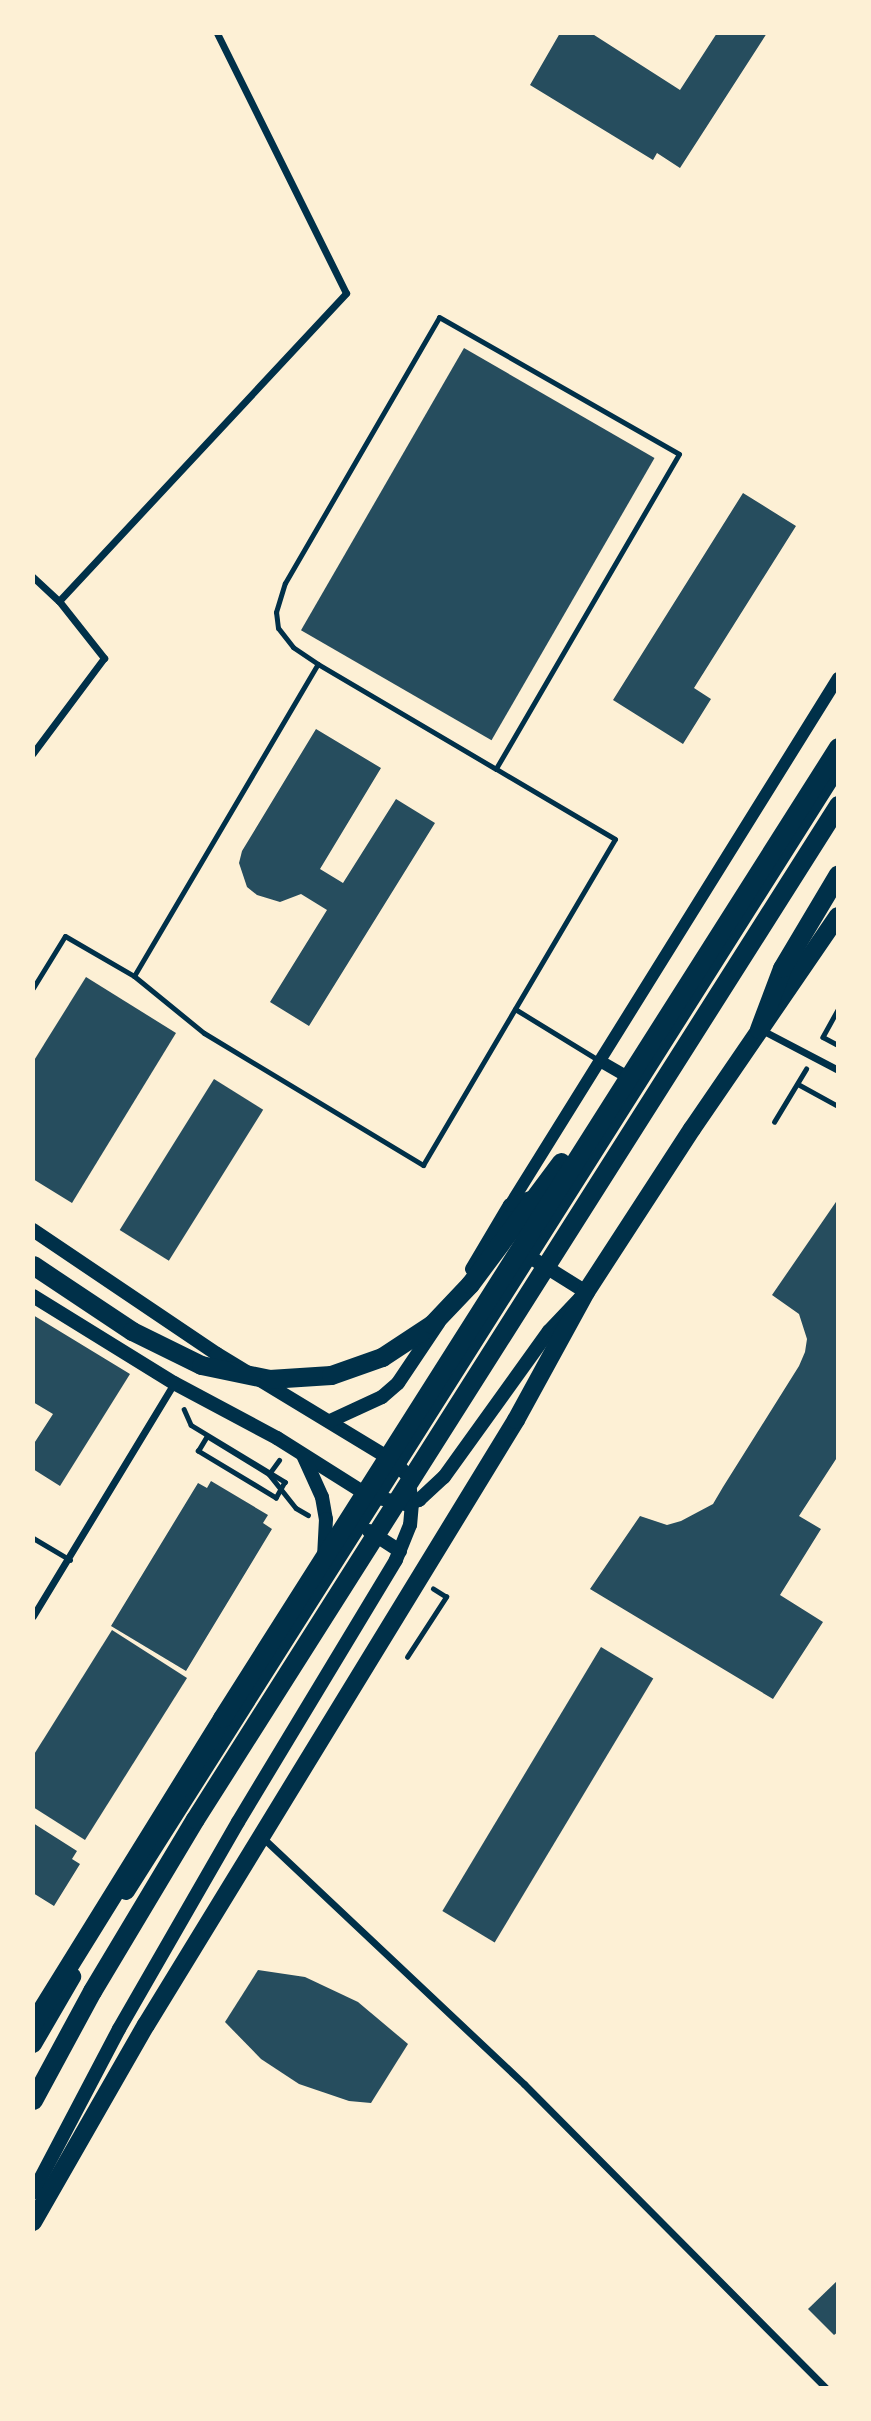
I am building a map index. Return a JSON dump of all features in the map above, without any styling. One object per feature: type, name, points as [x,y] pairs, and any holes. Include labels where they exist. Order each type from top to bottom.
[{"type":"highway","points":[[33,2022],[838,747]]},
{"type":"highway","points":[[33,2100],[98,1980],[202,1808],[838,805]]},
{"type":"highway","points":[[760,1028],[782,968],[838,874]]},
{"type":"highway","points":[[33,1265],[132,1331],[201,1365],[246,1376],[290,1380],[358,1368],[407,1343],[454,1302],[655,1035]]},
{"type":"main road","points":[[33,2044],[118,1903],[530,1257],[838,766]]},
{"type":"main road","points":[[33,2222],[105,2095],[516,1420],[586,1292],[760,1028],[838,916]]},
{"type":"main road","points":[[330,1421],[382,1397],[398,1383],[510,1205],[577,1182]]},
{"type":"main road","points":[[33,1230],[217,1353],[398,1464],[408,1476],[412,1503],[411,1525],[400,1551],[119,2029],[33,2193]]},
{"type":"main road","points":[[530,1257],[586,1292]]},
{"type":"main road","points":[[33,1296],[174,1383],[303,1453],[375,1499],[412,1503],[430,1492],[459,1459],[543,1339],[586,1292]]},
{"type":"main road","points":[[303,1453],[316,1478],[326,1519],[326,1541],[314,1596]]},
{"type":"main road","points":[[359,1525],[400,1551]]},
{"type":"street","points":[[59,601],[346,293],[217,33]]},
{"type":"street","points":[[33,577],[59,601],[104,658],[33,754]]},
{"type":"street","points":[[510,1205],[838,678]]},
{"type":"street","points":[[760,1028],[838,1070]]},
{"type":"street","points":[[600,1061],[638,1083]]},
{"type":"street","points":[[33,1616],[70,1560],[174,1383]]},
{"type":"street","points":[[261,1836],[524,2084],[826,2388]]},
{"type":"lane","points":[[33,988],[65,936],[134,976],[204,1032],[423,1165],[615,839],[496,769],[318,664],[285,639],[278,628],[276,612],[279,598],[439,317],[679,454],[496,769]]},
{"type":"lane","points":[[134,976],[318,664]]},
{"type":"lane","points":[[515,1009],[600,1061]]},
{"type":"lane","points":[[33,1538],[70,1560]]},
{"type":"path","points":[[816,1049],[838,1010]]},
{"type":"path","points":[[822,1037],[838,1045]]},
{"type":"path","points":[[774,1122],[810,1060]]},
{"type":"path","points":[[797,1084],[838,1106]]},
{"type":"path","points":[[191,1425],[285,1482],[276,1498],[198,1451],[207,1436],[269,1474]]},
{"type":"building","points":[[560,33],[591,33],[680,90],[717,33],[767,33],[680,168],[657,153],[653,160],[530,85]]},
{"type":"building","points":[[464,348],[655,458],[492,740],[301,630]]},
{"type":"building","points":[[743,493],[796,526],[694,688],[711,699],[683,744],[613,700]]},
{"type":"building","points":[[316,729],[381,768],[320,869],[343,883],[396,799],[435,823],[309,1026],[270,1002],[327,910],[301,894],[280,902],[257,895],[247,887],[239,863],[242,851]]},
{"type":"building","points":[[86,977],[176,1033],[72,1203],[33,1179],[33,1062]]},
{"type":"building","points":[[214,1079],[263,1110],[169,1261],[120,1230]]},
{"type":"building","points":[[838,1199],[838,1456],[799,1516],[821,1529],[780,1595],[823,1622],[773,1699],[590,1589],[640,1516],[667,1525],[681,1521],[713,1504],[799,1366],[805,1352],[807,1339],[799,1314],[772,1295]]},
{"type":"building","points":[[33,1315],[130,1374],[60,1486],[33,1469],[33,1445],[53,1414],[33,1402]]},
{"type":"building","points":[[211,1481],[268,1515],[263,1523],[272,1529],[186,1671],[111,1626],[198,1483],[207,1488]]},
{"type":"building","points":[[112,1630],[187,1678],[85,1840],[33,1807],[33,1756]]},
{"type":"building","points":[[601,1647],[653,1678],[495,1942],[442,1911]]},
{"type":"building","points":[[33,1823],[77,1851],[72,1859],[80,1864],[54,1906],[33,1893]]},
{"type":"building","points":[[258,1970],[305,1977],[358,2002],[408,2044],[371,2103],[349,2101],[299,2084],[261,2059],[225,2022]]},
{"type":"building","points":[[838,2280],[838,2332],[834,2335],[808,2309]]}]
